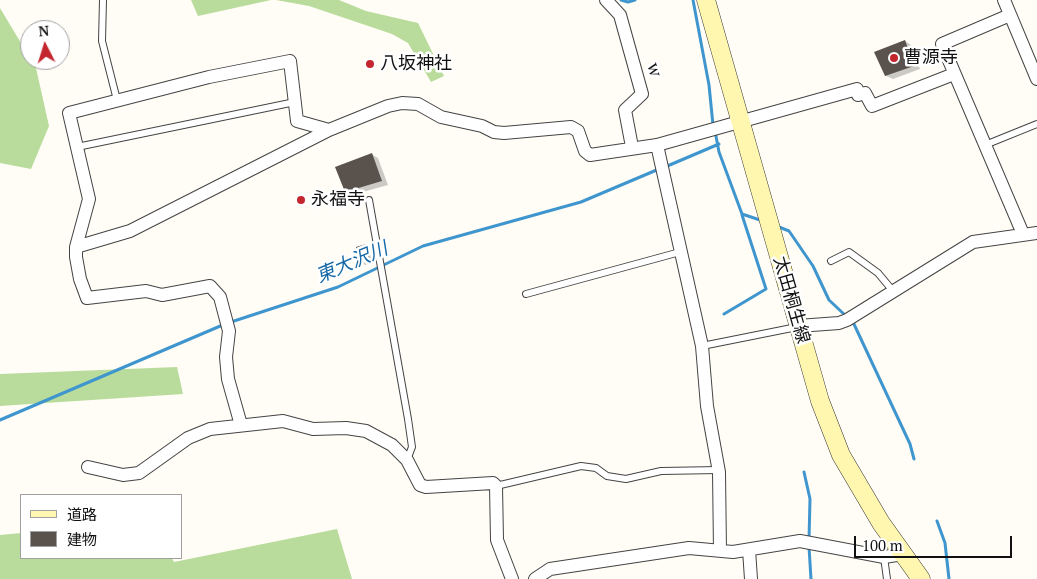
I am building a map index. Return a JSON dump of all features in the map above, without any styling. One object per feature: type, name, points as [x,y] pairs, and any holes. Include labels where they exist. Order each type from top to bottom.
[{"type":"main road","name":"太田桐生線","points":[[706,0],[820,401],[841,455],[881,523],[921,579]]},
{"type":"street","name":"w","points":[[606,0],[620,16],[642,94],[624,110],[632,147]]},
{"type":"street","points":[[1004,0],[1037,79]]},
{"type":"street","points":[[1010,15],[942,44],[1022,234]]},
{"type":"street","points":[[240,425],[228,379],[226,357],[229,331],[220,297],[210,286],[162,296],[146,291],[88,298],[80,279],[76,247],[89,199],[69,113],[209,77],[290,62],[297,121],[329,130]]},
{"type":"street","points":[[76,247],[130,231],[329,130],[388,106],[408,103],[424,106],[441,116],[482,126],[494,132],[504,133],[571,127],[578,131],[585,151],[590,155],[632,147],[657,145],[857,90],[858,94],[865,93],[872,106],[954,74]]},
{"type":"street","points":[[657,145],[702,346],[707,406],[719,470],[720,551]]},
{"type":"street","points":[[798,326],[839,322],[850,318],[973,242],[1037,233]]},
{"type":"street","points":[[88,467],[123,476],[139,473],[188,438],[201,432],[240,425],[283,421],[312,429],[346,428],[366,431],[392,445],[407,460],[420,485],[426,487],[493,483],[496,486],[497,540],[512,579]]},
{"type":"street","points":[[535,579],[550,569],[689,548],[720,551],[749,550],[808,542],[835,549],[884,557],[903,554]]},
{"type":"street","points":[[749,550],[751,579]]},
{"type":"lane","points":[[103,0],[102,41],[117,100]]},
{"type":"lane","points":[[77,147],[295,102]]},
{"type":"lane","points":[[984,145],[1037,124]]},
{"type":"lane","points":[[368,200],[408,419],[412,447],[407,460]]},
{"type":"lane","points":[[526,294],[680,252]]},
{"type":"lane","points":[[831,261],[849,252],[878,273],[893,291]]},
{"type":"lane","points":[[702,346],[798,326]]},
{"type":"lane","points":[[496,486],[581,466],[596,468],[607,476],[626,479],[661,471],[719,470]]},
{"type":"lane","points":[[884,557],[887,579]]},
{"type":"green space","points":[[191,0],[271,0],[198,16]]},
{"type":"green space","points":[[276,0],[339,0],[366,11],[418,23],[444,76],[431,82],[408,43],[392,34],[309,6]]},
{"type":"green space","points":[[0,8],[20,41],[20,70],[36,70],[49,126],[31,169],[0,163]]},
{"type":"green space","points":[[177,367],[183,394],[0,406],[0,374]]},
{"type":"green space","points":[[337,529],[352,579],[0,579],[0,535],[20,533],[20,559],[172,559],[174,562]]},
{"type":"building","points":[[905,40],[914,66],[885,76],[874,52]]},
{"type":"building","points":[[372,153],[382,181],[345,192],[335,167]]},
{"type":"building","points":[[366,244],[370,260],[360,263],[356,247]]},
{"type":"waterway","points":[[621,0],[628,2],[635,0]]},
{"type":"waterway","points":[[693,0],[709,85],[713,125]]},
{"type":"waterway","points":[[715,131],[719,152],[742,214],[760,220]]},
{"type":"waterway","name":"東大沢川","points":[[665,167],[719,144]]},
{"type":"waterway","name":"東大沢川","points":[[231,322],[338,287],[423,246],[581,202],[659,169]]},
{"type":"waterway","points":[[724,314],[766,289],[742,215]]},
{"type":"waterway","points":[[779,227],[789,231],[813,266],[829,300],[846,316]]},
{"type":"waterway","points":[[853,322],[910,444],[914,459]]},
{"type":"waterway","name":"東大沢川","points":[[0,420],[225,324]]},
{"type":"waterway","points":[[804,472],[810,499],[809,540]]},
{"type":"waterway","points":[[937,521],[945,543],[949,579]]},
{"type":"waterway","points":[[809,547],[811,579]]},
{"type":"place","name":"曹源寺","points":[[894,58]]},
{"type":"place","name":"八坂神社","points":[[370,64]]},
{"type":"place","name":"永福寺","points":[[301,200]]}]
